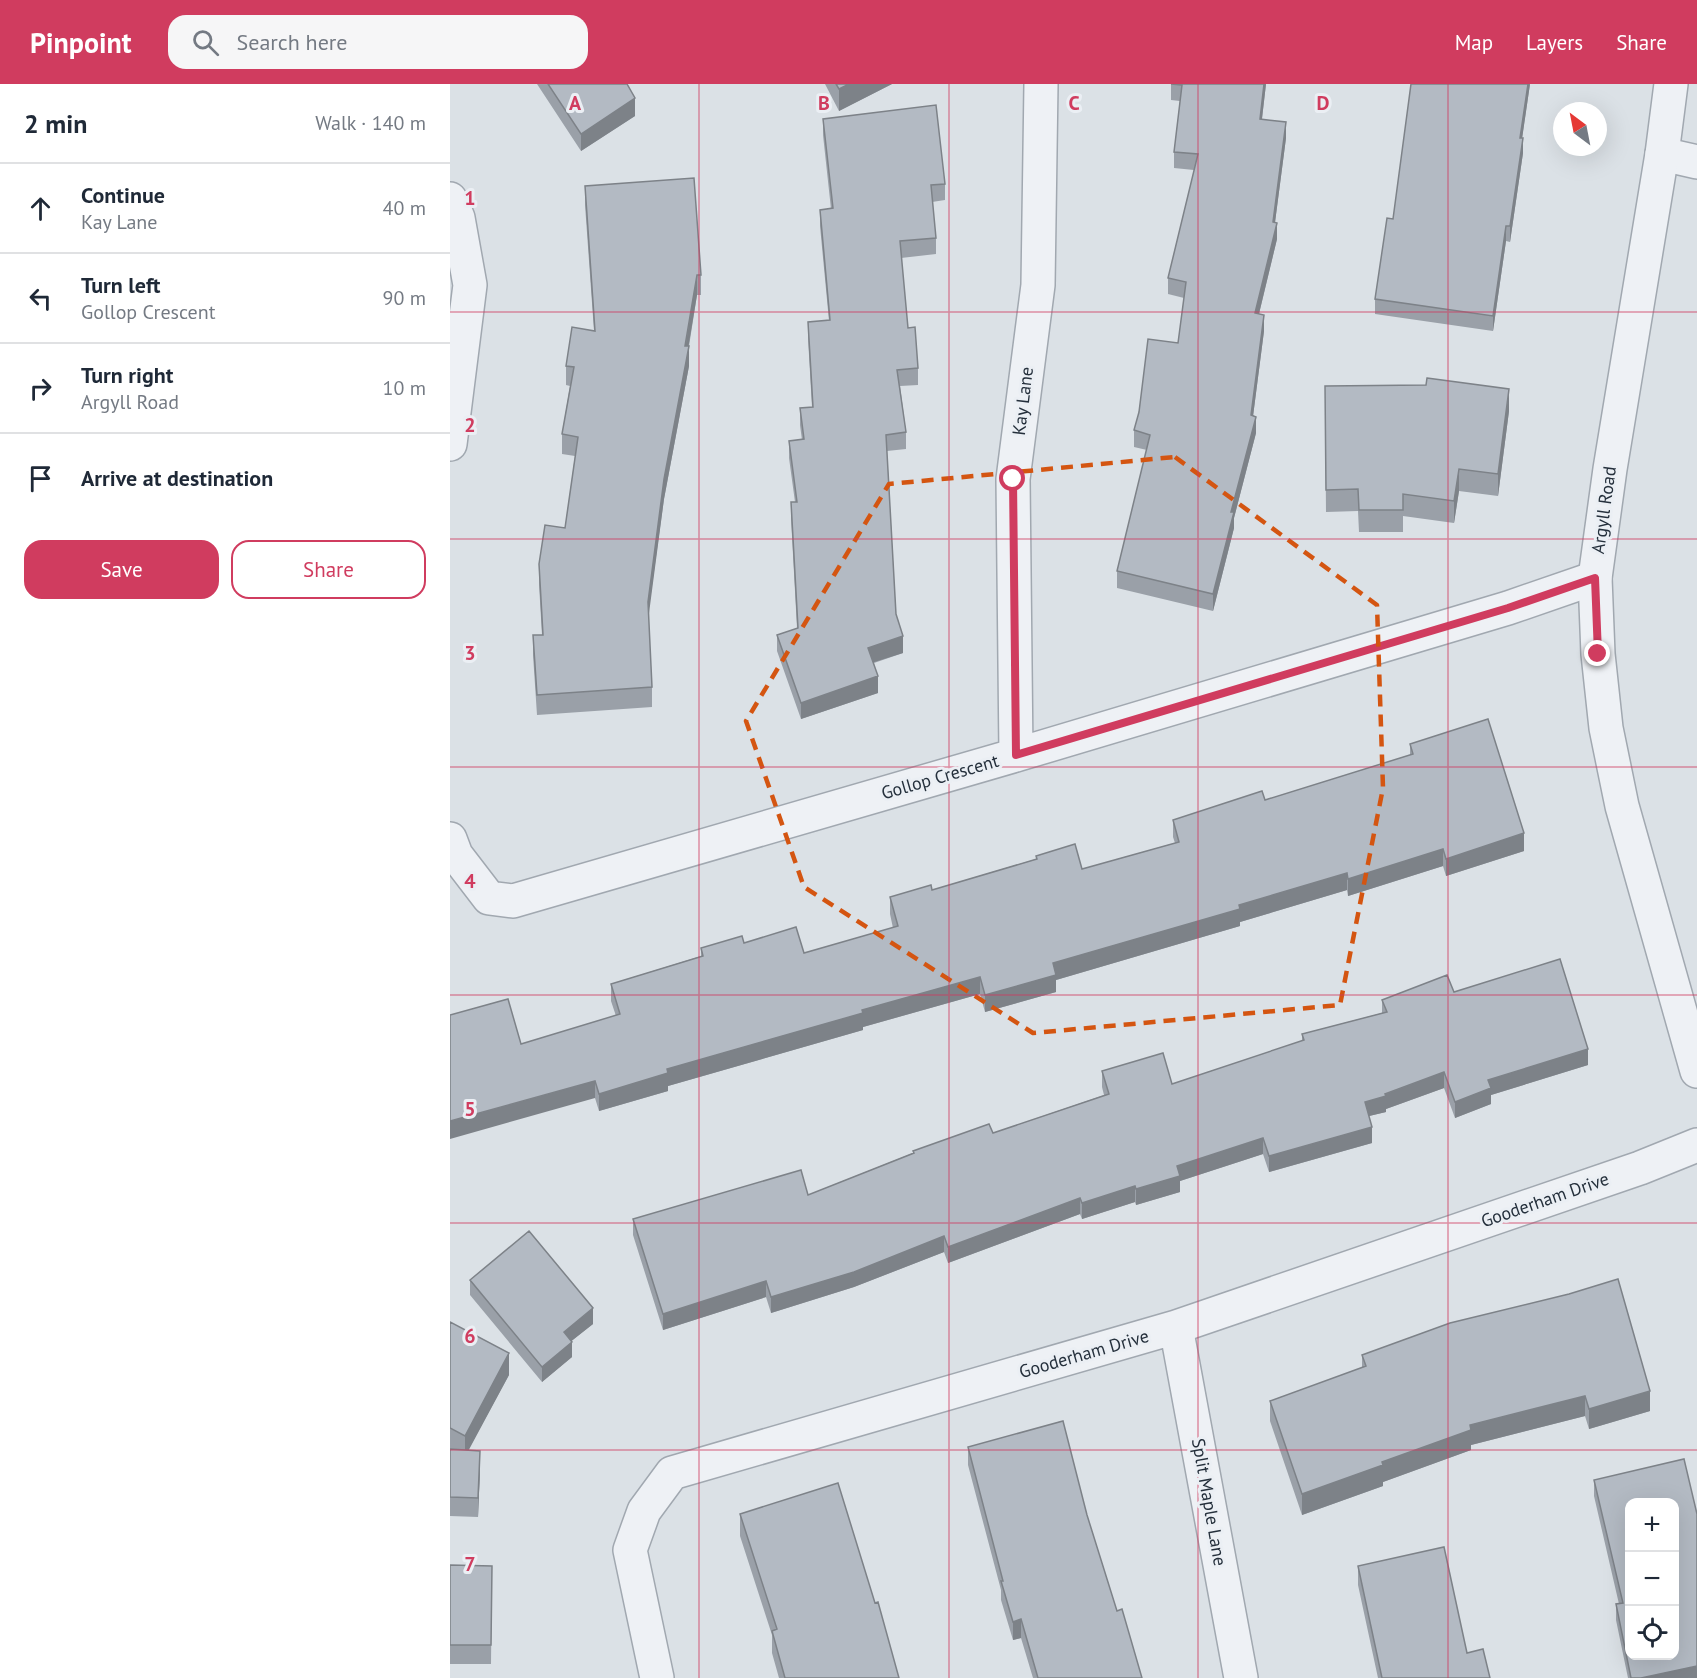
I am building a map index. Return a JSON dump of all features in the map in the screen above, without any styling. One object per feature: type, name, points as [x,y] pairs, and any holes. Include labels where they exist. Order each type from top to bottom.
[{"type":"street","name":"Kay Lane","points":[[1016,755],[1013,479],[1038,285],[1041,84]]},
{"type":"street","name":"Argyll Road","points":[[1671,84],[1595,578],[1598,654],[1608,739],[1623,806],[1697,1071]]},
{"type":"street","points":[[1662,154],[1697,162]]},
{"type":"street","points":[[450,199],[459,218],[470,285],[450,444]]},
{"type":"street","name":"Gollop Crescent","points":[[450,838],[456,855],[489,898],[513,901],[1016,755],[1508,608],[1595,578]]},
{"type":"street","name":"Gooderham Drive","points":[[657,1678],[630,1550],[644,1511],[672,1473],[1176,1327],[1640,1167],[1697,1145]]},
{"type":"street","name":"Split Maple Lane","points":[[1176,1327],[1241,1678]]},
{"type":"highlighted area","points":[[1175,457],[1377,605],[1383,788],[1340,1005],[1033,1033],[804,887],[746,721],[889,484]]},
{"type":"building","points":[[548,84],[627,84],[635,98],[581,134]]},
{"type":"building","points":[[836,84],[849,84],[839,89]]},
{"type":"building","points":[[1171,84],[1264,84],[1260,119],[1286,122],[1273,222],[1277,223],[1255,313],[1264,315],[1251,415],[1256,417],[1231,512],[1234,512],[1213,594],[1117,571],[1150,435],[1134,430],[1139,412],[1148,339],[1178,343],[1186,282],[1168,278],[1198,154],[1174,152],[1182,85]]},
{"type":"building","points":[[1411,84],[1528,84],[1520,138],[1523,138],[1510,226],[1506,226],[1493,316],[1375,299],[1387,218],[1393,219]]},
{"type":"building","points":[[936,105],[945,184],[931,185],[936,238],[900,241],[908,328],[915,327],[918,368],[897,370],[906,432],[886,435],[896,614],[903,636],[868,648],[878,676],[801,703],[777,635],[798,628],[791,502],[797,502],[789,441],[804,439],[800,408],[813,407],[808,322],[830,320],[820,210],[833,208],[823,119]]},
{"type":"building","points":[[694,178],[701,275],[697,275],[685,346],[689,346],[664,479],[648,602],[652,687],[537,695],[533,635],[543,635],[539,564],[545,525],[565,528],[578,437],[562,434],[574,367],[566,366],[572,327],[595,331],[585,186]]},
{"type":"building","points":[[1427,378],[1509,389],[1498,474],[1459,469],[1454,501],[1403,494],[1403,510],[1359,510],[1358,489],[1326,490],[1325,386],[1426,385]]},
{"type":"building","points":[[1488,719],[1524,833],[1446,859],[1443,849],[1348,879],[1347,873],[1239,905],[1240,909],[1053,963],[1056,975],[985,995],[980,977],[667,1069],[668,1073],[599,1094],[595,1081],[450,1121],[450,1015],[508,999],[521,1044],[620,1014],[611,984],[703,956],[701,948],[742,936],[744,943],[796,927],[804,953],[898,926],[890,897],[931,885],[932,890],[1037,859],[1036,856],[1075,844],[1082,869],[1179,842],[1173,820],[1262,791],[1265,800],[1413,754],[1410,744]]},
{"type":"building","points":[[1560,959],[1588,1049],[1488,1080],[1491,1088],[1455,1102],[1444,1072],[1385,1094],[1386,1096],[1365,1102],[1372,1127],[1269,1156],[1263,1138],[1177,1166],[1180,1176],[1136,1189],[1135,1186],[1082,1203],[1080,1198],[948,1247],[944,1236],[854,1272],[771,1297],[766,1281],[663,1314],[633,1219],[801,1170],[808,1195],[914,1153],[913,1151],[989,1124],[993,1133],[1109,1094],[1102,1071],[1163,1053],[1172,1084],[1304,1040],[1302,1034],[1387,1012],[1382,1000],[1447,975],[1454,992]]},
{"type":"building","points":[[529,1231],[593,1308],[564,1332],[572,1342],[542,1367],[470,1280]]},
{"type":"building","points":[[1618,1279],[1650,1391],[1589,1409],[1585,1396],[1470,1425],[1471,1430],[1302,1494],[1270,1401],[1366,1366],[1362,1355],[1450,1323],[1569,1294]]},
{"type":"building","points":[[450,1322],[509,1353],[465,1436],[450,1428]]},
{"type":"building","points":[[1063,1421],[1087,1515],[1117,1611],[1122,1609],[1142,1678],[1038,1678],[1021,1619],[1013,1622],[968,1447]]},
{"type":"building","points":[[450,1449],[480,1451],[478,1498],[450,1497]]},
{"type":"building","points":[[1684,1459],[1697,1514],[1697,1666],[1631,1678],[1627,1660],[1679,1660],[1679,1498],[1625,1498],[1625,1648],[1616,1604],[1623,1603],[1594,1480]]},
{"type":"building","points":[[838,1483],[875,1603],[878,1602],[899,1678],[785,1678],[772,1631],[777,1629],[740,1514]]},
{"type":"building","points":[[1444,1547],[1467,1653],[1483,1649],[1490,1678],[1382,1678],[1358,1566]]},
{"type":"building","points":[[450,1565],[492,1566],[491,1645],[450,1645]]},
{"type":"route","points":[[1013,479],[1016,755],[1508,608],[1595,578],[1598,654]]}]
